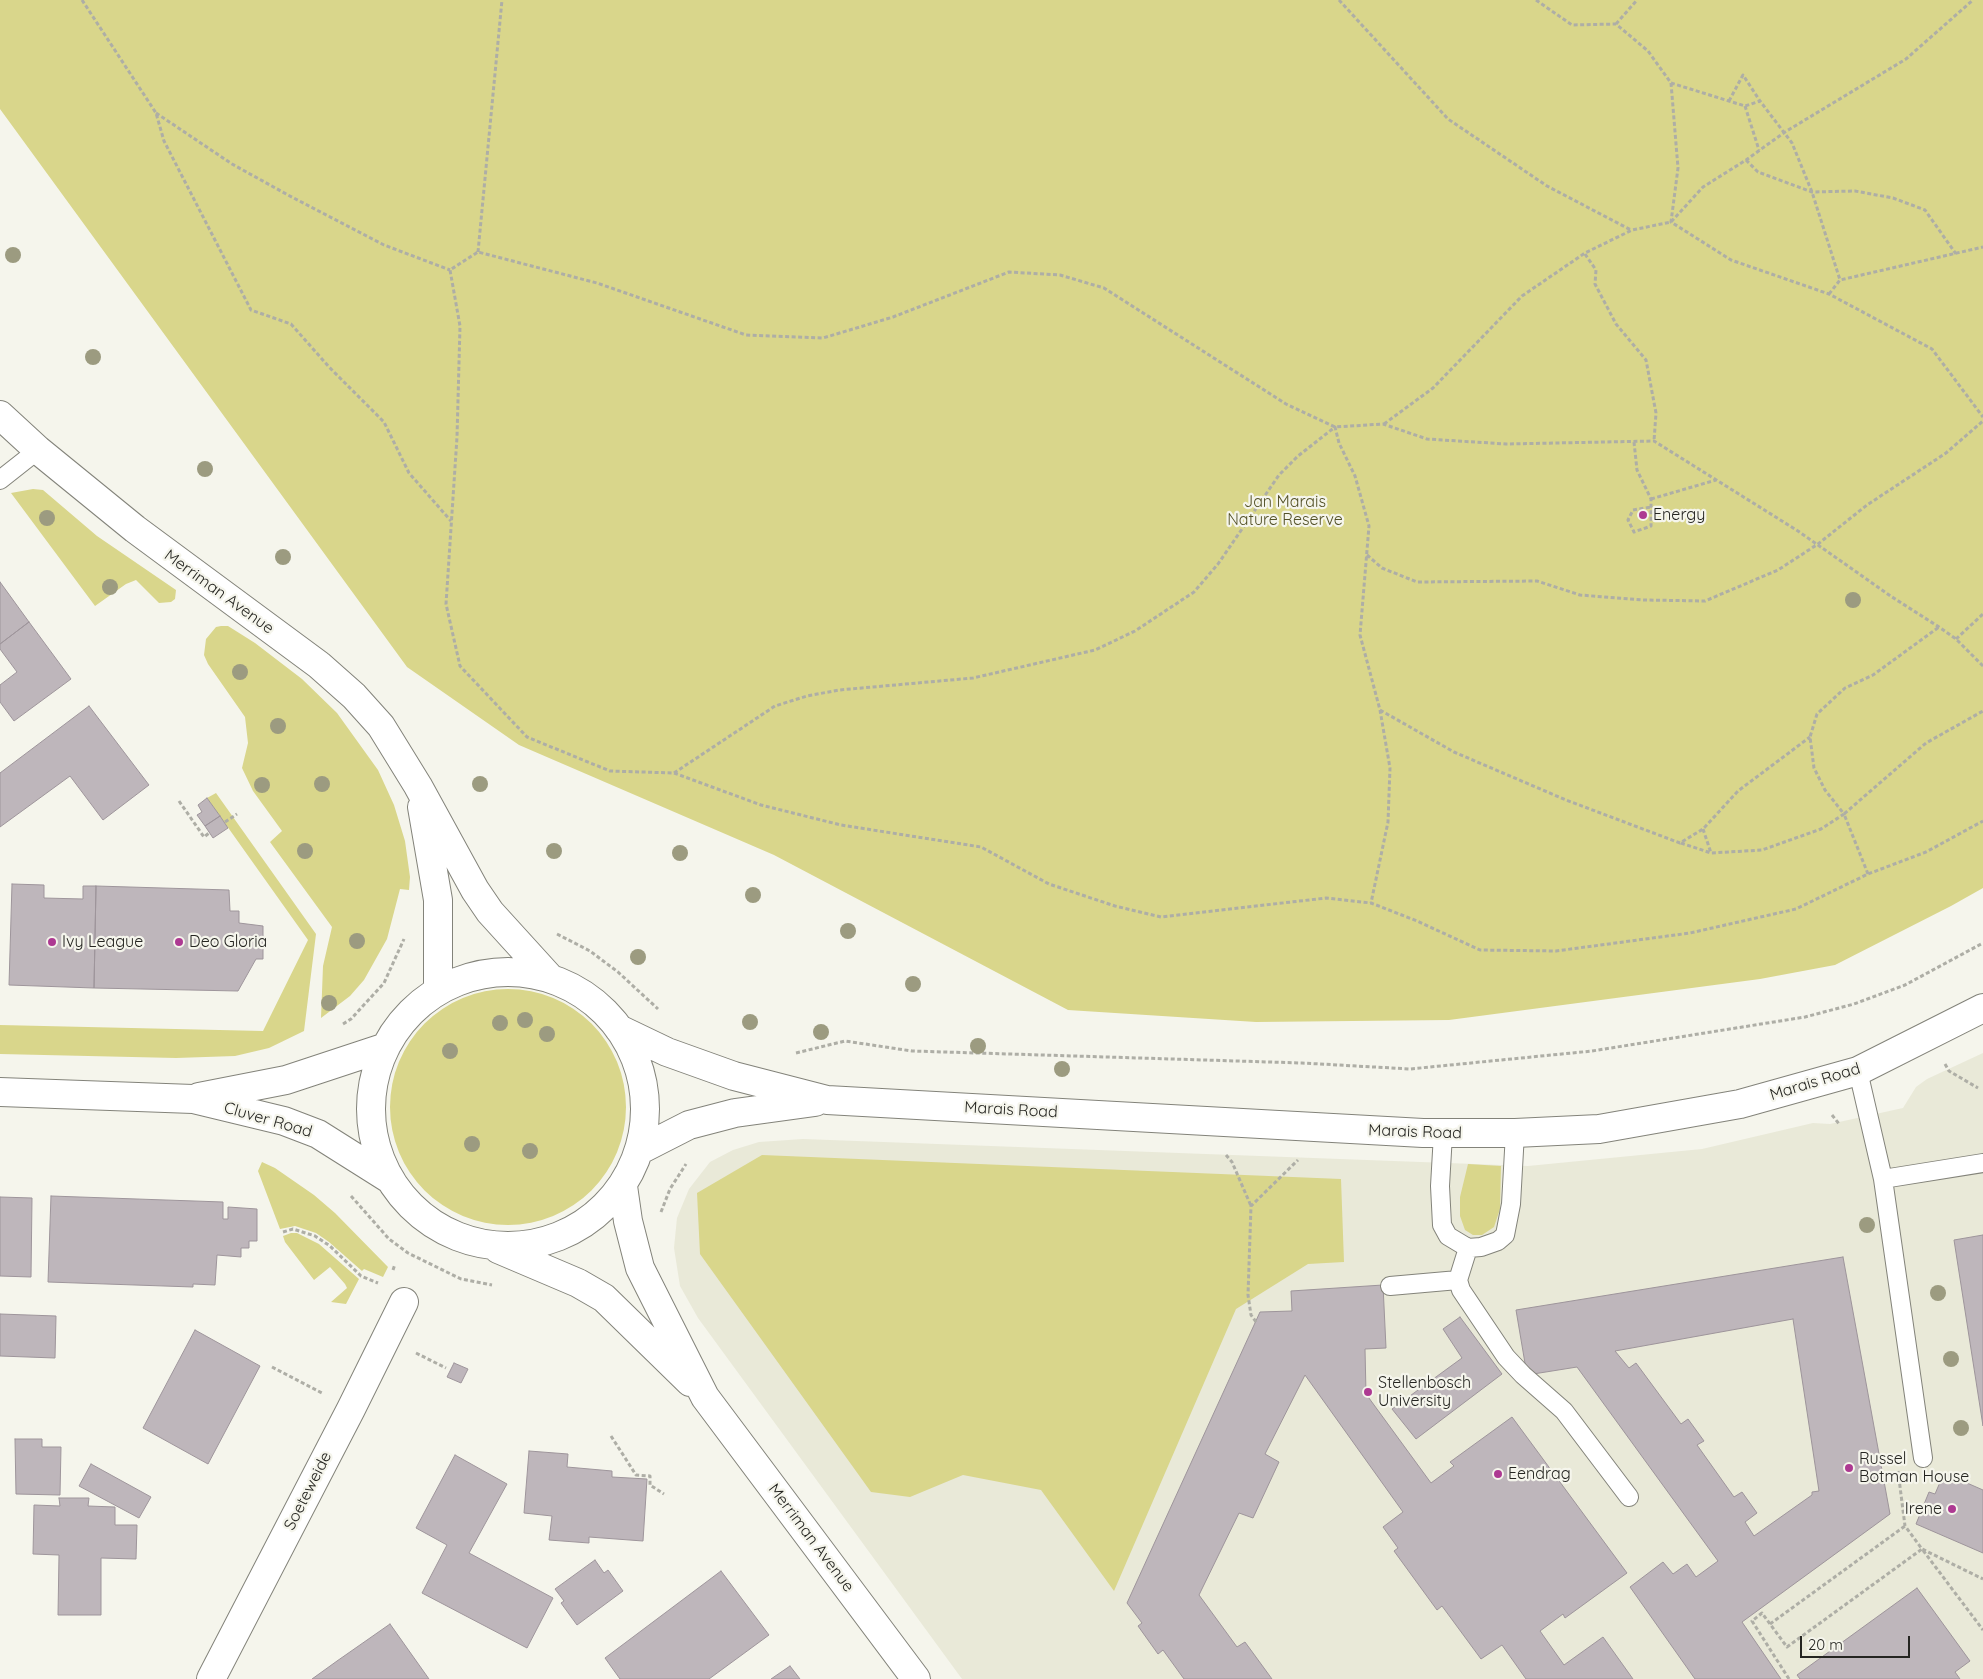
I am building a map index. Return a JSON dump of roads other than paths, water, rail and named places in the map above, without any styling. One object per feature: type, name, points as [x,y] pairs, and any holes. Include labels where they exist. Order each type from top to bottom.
[{"type":"street","name":"Merriman Avenue","points":[[1,418],[135,529],[319,665],[354,696],[381,726],[418,786],[474,890],[496,919],[550,978]]},
{"type":"street","name":"Merriman Avenue","points":[[418,786],[438,900],[438,991]]},
{"type":"street","points":[[493,973],[522,973],[550,978],[576,991],[600,1008],[619,1029],[635,1057],[643,1088],[645,1119],[640,1150],[623,1186],[603,1209],[572,1231],[551,1240],[521,1246],[491,1246],[461,1238],[434,1224],[410,1205],[391,1180],[379,1155],[372,1128],[372,1101],[376,1073],[386,1047],[399,1025],[417,1006],[438,991],[464,979],[493,973]]},
{"type":"street","name":"Marais Road","points":[[640,1150],[689,1126],[734,1113],[827,1100],[1443,1134],[1599,1129],[1740,1104],[1858,1071],[1983,1008]]},
{"type":"street","name":"Marais Road","points":[[619,1029],[667,1052],[706,1067],[827,1100]]},
{"type":"street","name":"Cluver Road","points":[[193,1099],[286,1080],[386,1047]]},
{"type":"street","name":"Cluver Road","points":[[0,1092],[193,1099],[284,1122],[318,1134],[391,1180]]},
{"type":"street","name":"Merriman Avenue","points":[[623,1186],[628,1221],[640,1268],[706,1397]]},
{"type":"street","name":"Merriman Avenue","points":[[491,1246],[578,1283],[604,1298],[706,1397],[916,1679]]},
{"type":"street","name":"Soeteweide","points":[[211,1679],[351,1409],[395,1294]]},
{"type":"lane","points":[[0,480],[38,450]]},
{"type":"lane","points":[[1858,1071],[1882,1179],[1923,1458]]},
{"type":"lane","points":[[1443,1134],[1440,1186],[1442,1225],[1448,1236],[1468,1248],[1481,1247],[1498,1241],[1505,1235],[1511,1204],[1515,1133]]},
{"type":"lane","points":[[1882,1179],[1983,1163]]},
{"type":"lane","points":[[1468,1248],[1458,1280],[1461,1290],[1506,1357],[1523,1375],[1564,1411],[1629,1497]]},
{"type":"lane","points":[[1390,1286],[1458,1280]]},
{"type":"place","name":"Energy","points":[[1643,515]]},
{"type":"place","name":"Ivy League","points":[[52,942]]},
{"type":"place","name":"Deo Gloria","points":[[179,942]]},
{"type":"place","name":"Stellenbosch University","points":[[1368,1392]]},
{"type":"place","name":"Russel Botman House","points":[[1849,1468]]},
{"type":"place","name":"Eendrag","points":[[1498,1474]]},
{"type":"place","name":"Irene","points":[[1952,1509]]},
{"type":"park label","name":"Jan Marais Nature Reserve","points":[[1285,511]]}]
